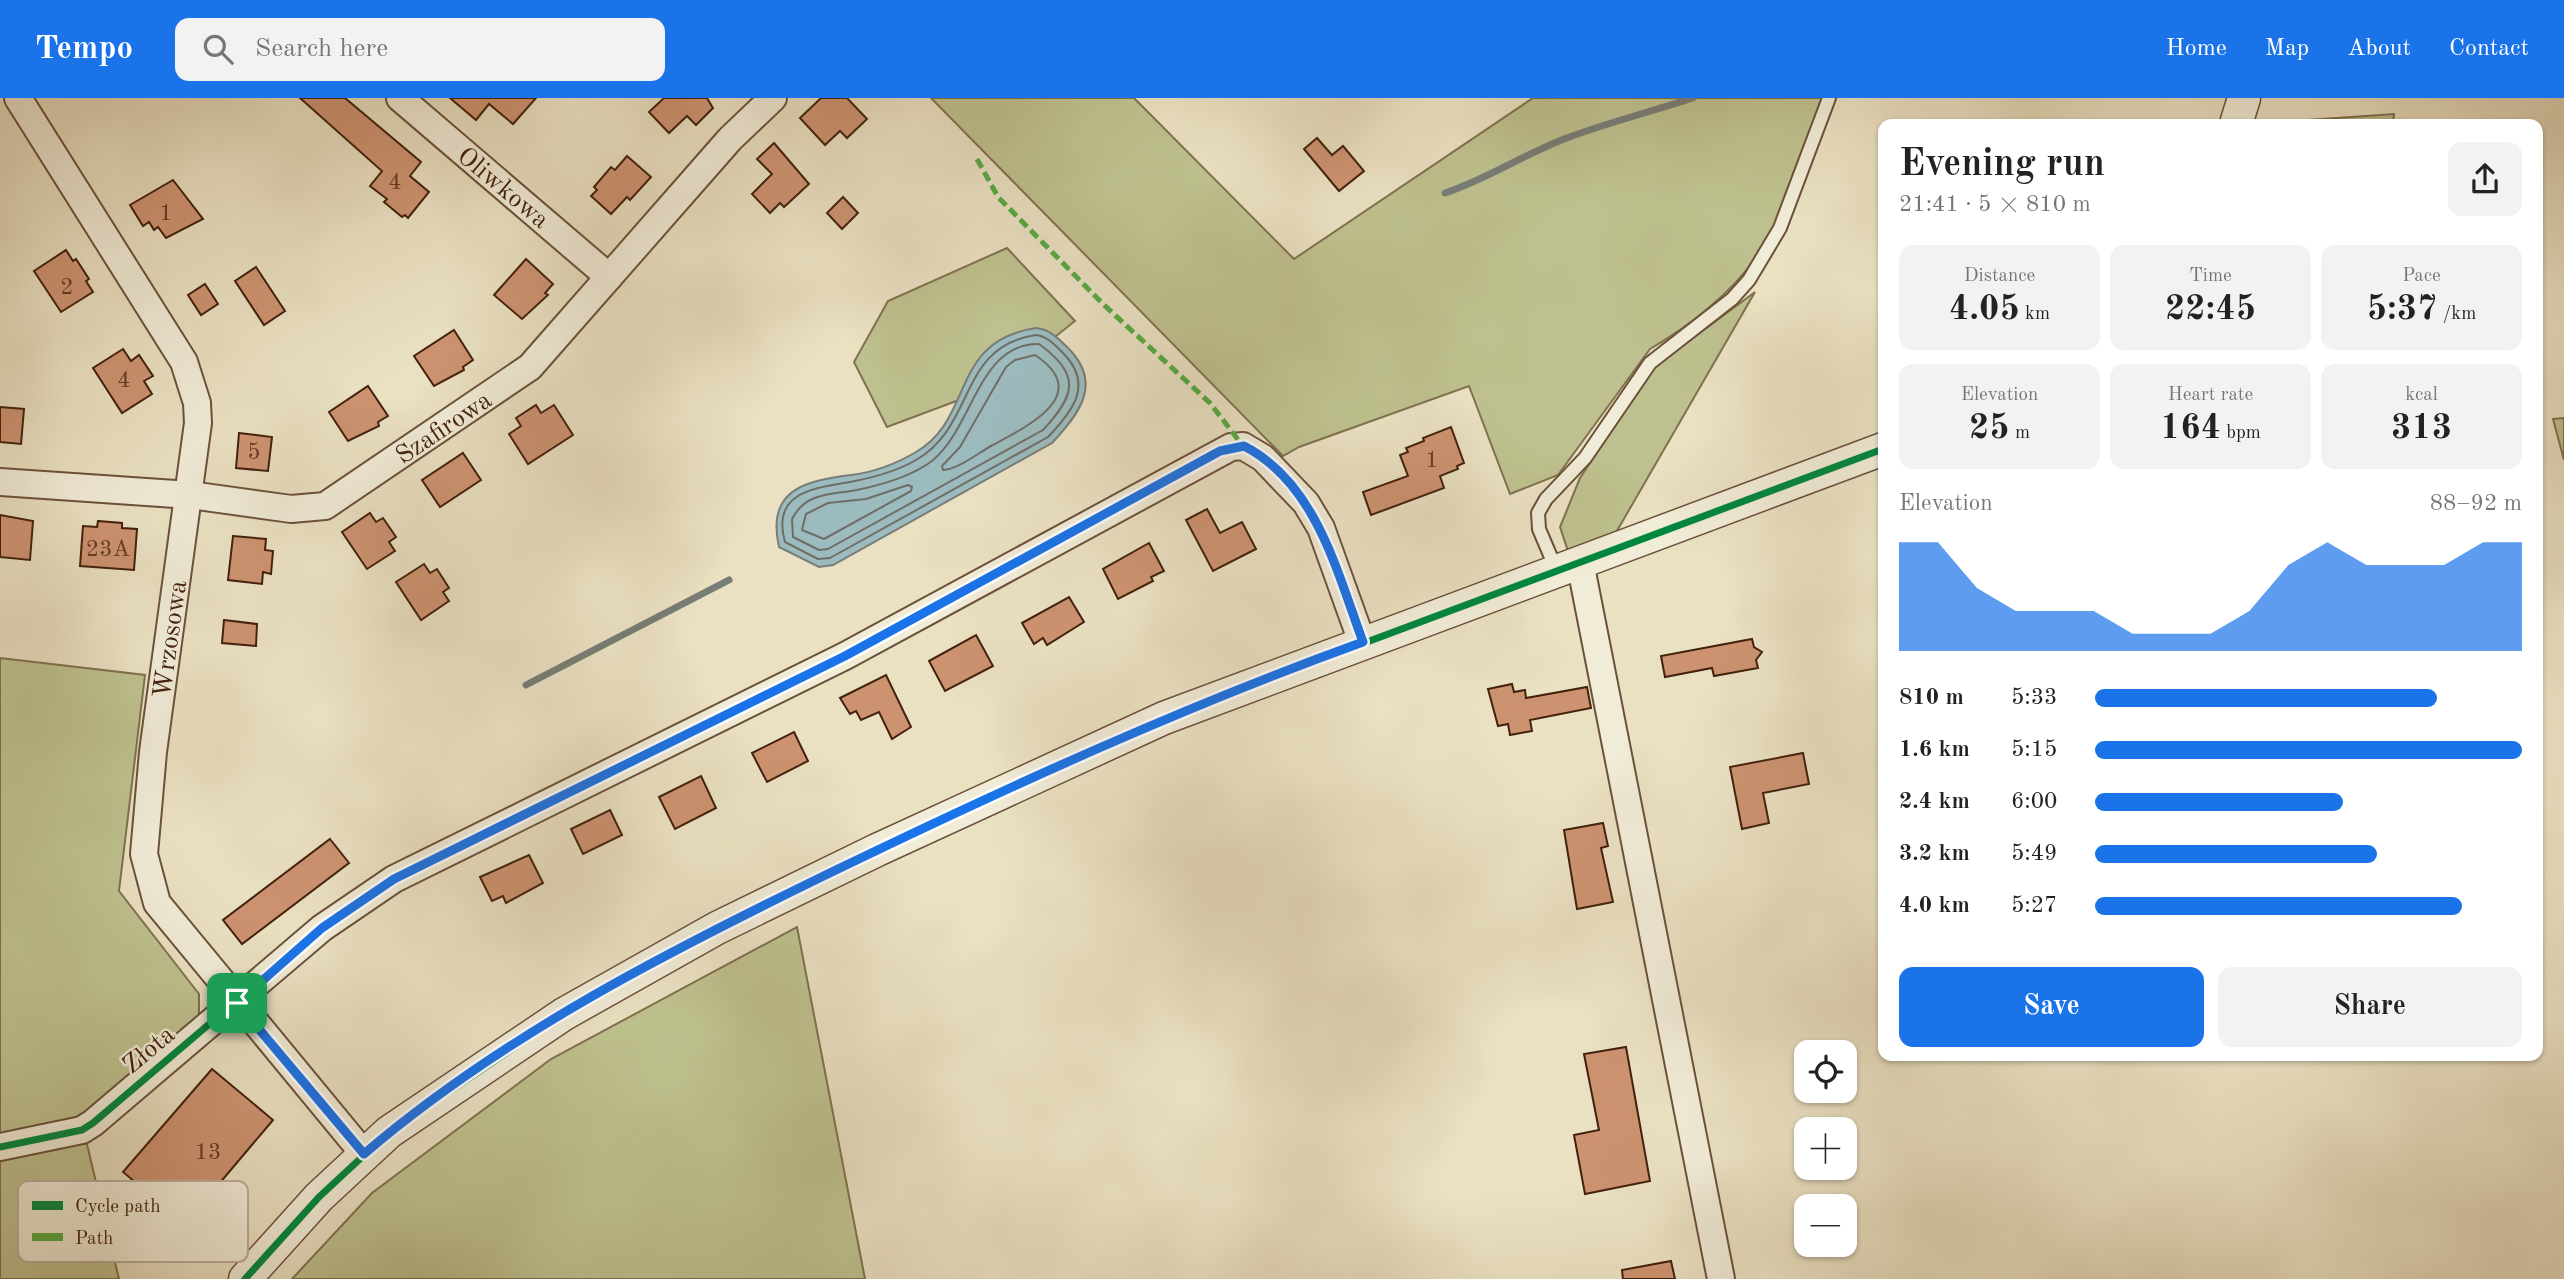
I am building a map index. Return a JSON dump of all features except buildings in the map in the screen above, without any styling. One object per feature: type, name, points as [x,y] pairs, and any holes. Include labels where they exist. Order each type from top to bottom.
[{"type":"street","name":"Wrzosowa","points":[[18,98],[189,373],[197,403],[198,423],[190,495],[153,752],[144,855],[157,904],[364,1154]]},
{"type":"street","name":"Oliwkowa","points":[[400,98],[609,277]]},
{"type":"street","name":"Szafirowa","points":[[0,482],[190,495],[291,509],[325,506],[530,367],[730,139],[773,98]]},
{"type":"street","points":[[2237,119],[2244,98]]},
{"type":"street","name":"Złota","points":[[0,1147],[82,1130],[93,1123],[322,928],[394,879],[845,656],[1231,447],[1244,446],[1263,458],[1306,503],[1321,528],[1363,642]]},
{"type":"street","points":[[245,1279],[319,1197],[364,1154],[440,1095],[564,1014],[717,928],[1141,729],[1363,642],[1878,451]]},
{"type":"street","points":[[1568,566],[1721,1279]]},
{"type":"lane","points":[[1568,566],[1539,529],[1538,513],[1546,499],[1585,458],[1650,363],[1732,299],[1749,281],[1780,228],[1829,98]]},
{"type":"green space","points":[[931,98],[1134,98],[1294,259],[1533,98],[1823,98],[1786,200],[1767,239],[1746,271],[1708,309],[1650,349],[1558,475],[1510,494],[1469,386],[1299,447],[1283,456]]},
{"type":"green space","points":[[2394,114],[2394,119],[2323,119]]},
{"type":"green space","points":[[1007,248],[1075,321],[991,388],[887,427],[854,362],[888,301]]},
{"type":"green space","points":[[1755,292],[1614,536],[1568,551],[1560,527],[1580,478],[1654,367]]},
{"type":"green space","points":[[2564,418],[2564,460],[2553,419]]},
{"type":"green space","points":[[0,658],[145,675],[119,891],[199,994],[199,1016],[81,1119],[96,1181],[18,1181],[18,1262],[115,1262],[119,1279],[0,1279]]},
{"type":"green space","points":[[797,927],[865,1279],[292,1279],[372,1193],[551,1059]]},
{"type":"water","points":[[1036,328],[1049,332],[1068,348],[1079,361],[1086,386],[1079,409],[1052,443],[833,565],[819,567],[779,547],[776,528],[778,513],[792,492],[818,481],[876,470],[916,452],[935,437],[947,420],[975,364],[989,348],[1008,336]]},
{"type":"waterway","points":[[1445,193],[1564,139],[1693,98]]},
{"type":"waterway","points":[[526,685],[729,580]]},
{"type":"marked path","points":[[977,159],[998,197],[1103,304],[1210,403],[1243,446]]},
{"type":"cycle path","points":[[0,1147],[82,1130],[93,1123],[322,928],[394,879],[845,656],[1231,447],[1243,446],[1263,458],[1306,503],[1321,528],[1362,642]]},
{"type":"cycle path","points":[[245,1279],[319,1197],[389,1132],[564,1014],[717,928],[877,850],[1164,718],[1878,451]]},
{"type":"route","points":[[1244,446],[1263,458],[1306,503],[1321,528],[1363,642],[1302,664],[1094,749],[717,928],[614,983],[564,1014],[440,1095],[364,1154],[237,1003],[322,928],[394,879],[845,656],[1220,451],[1244,446]]}]
